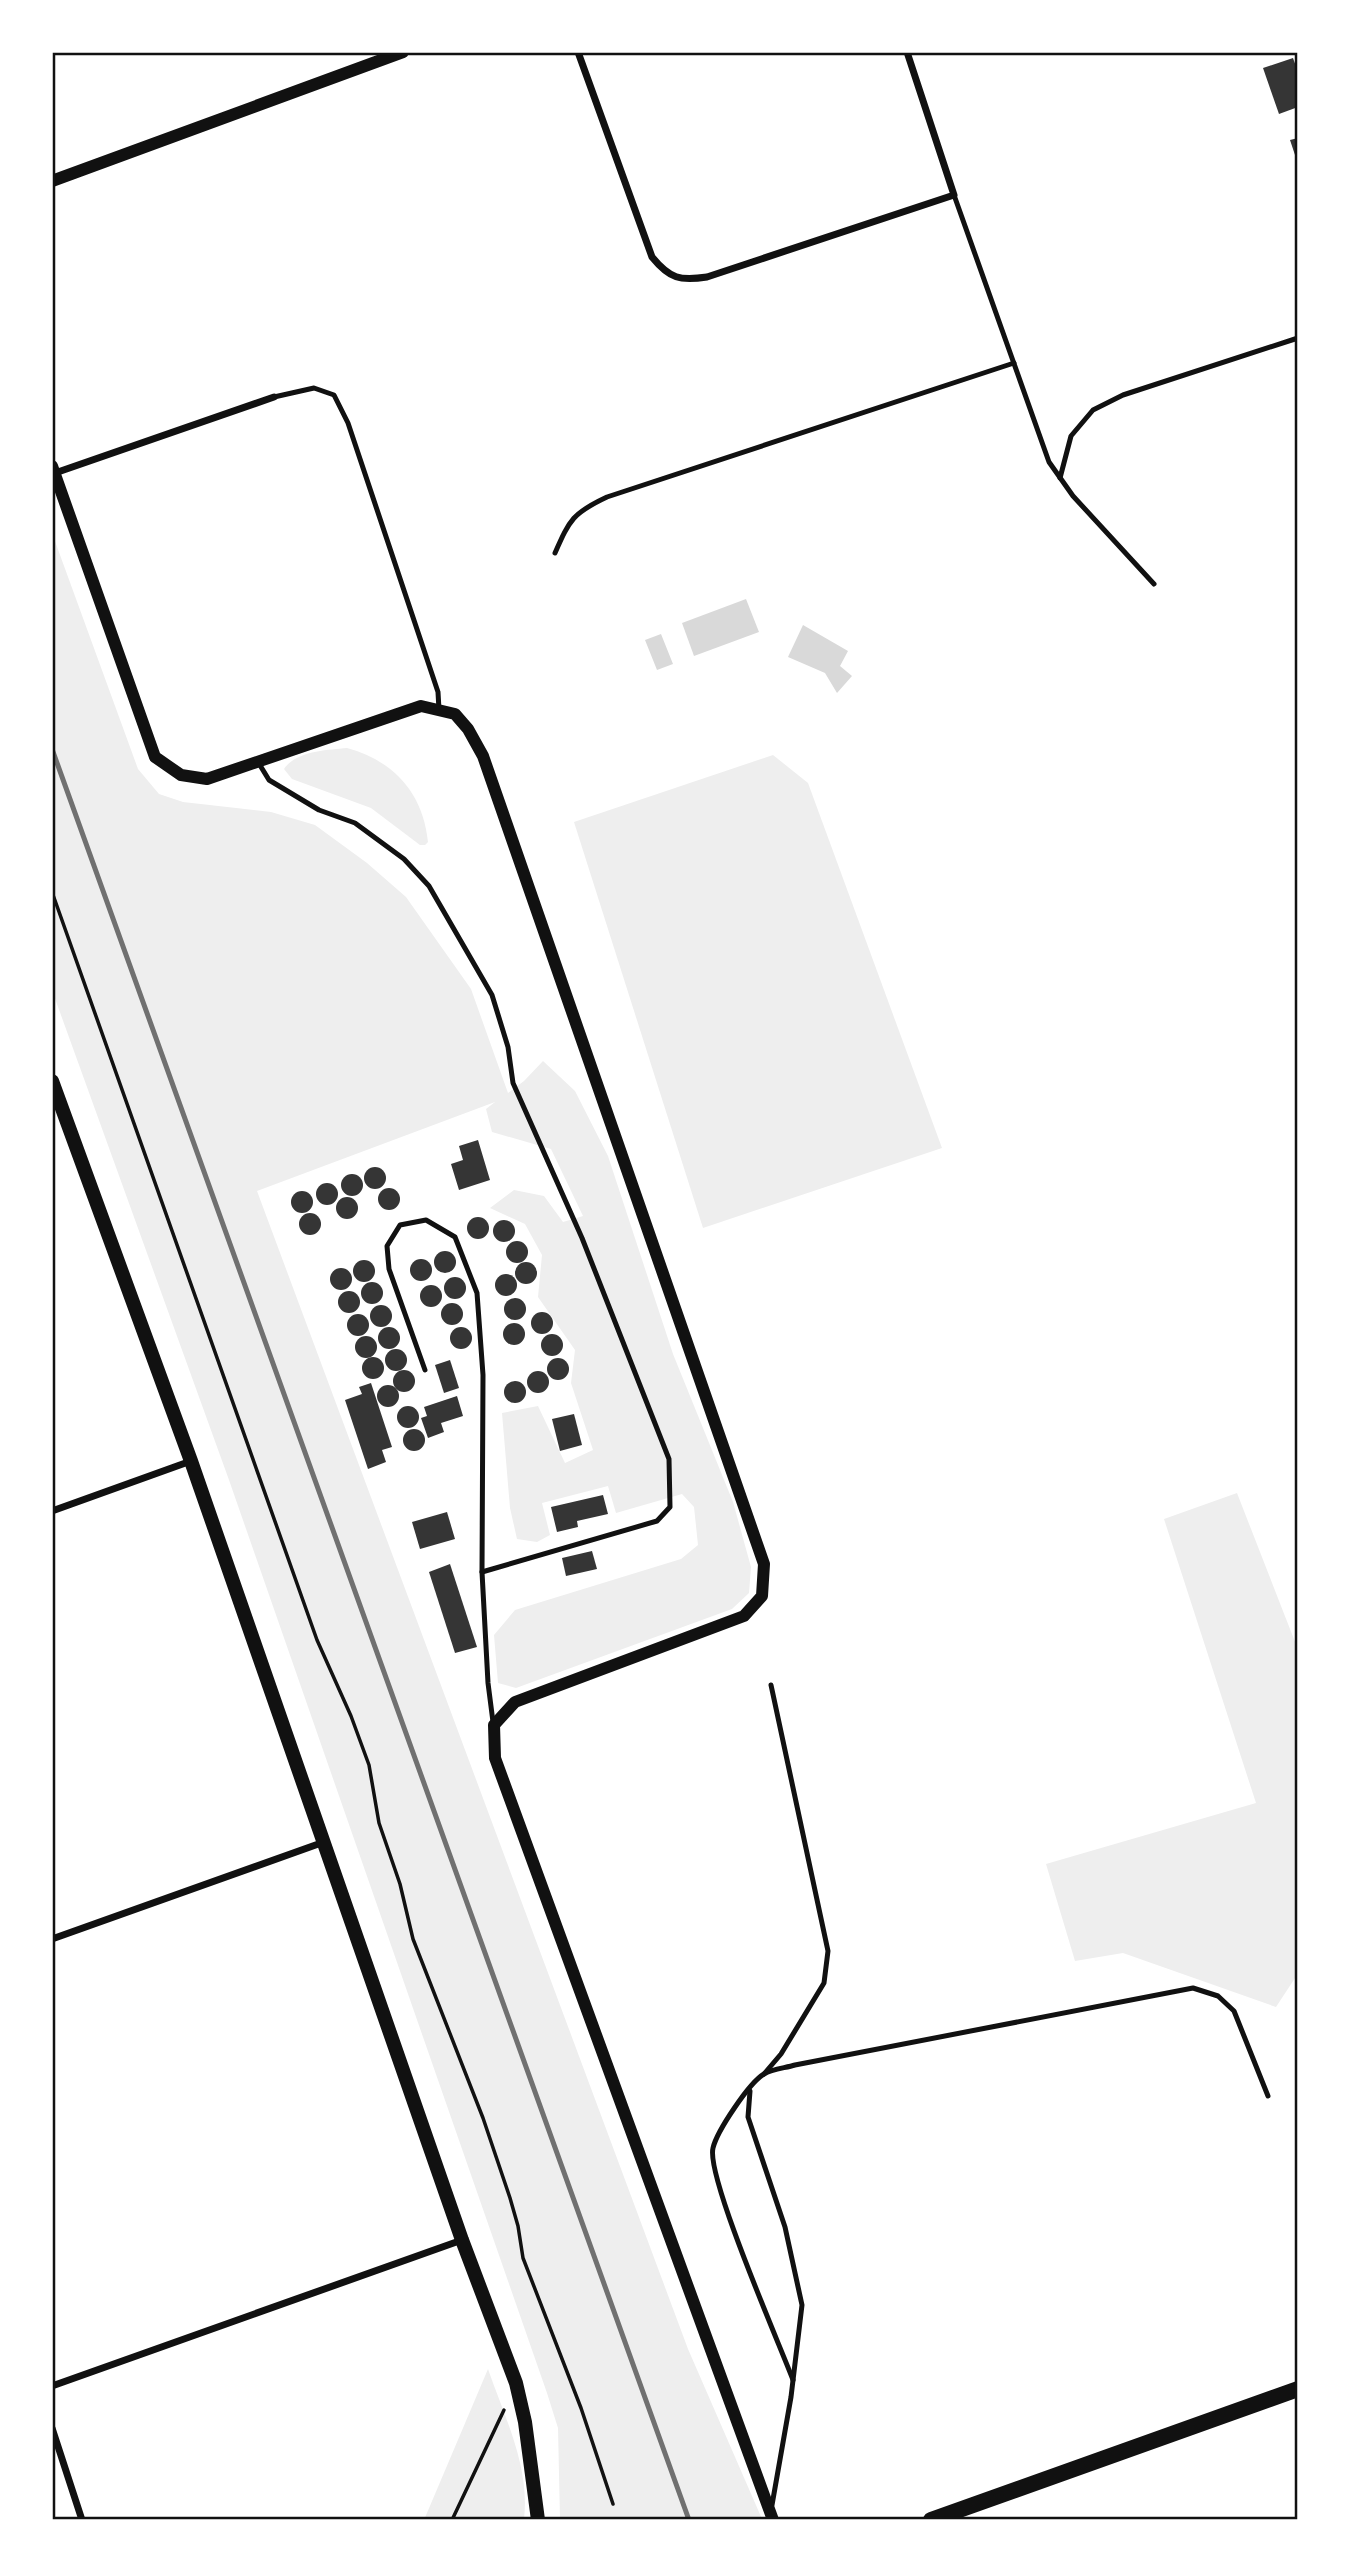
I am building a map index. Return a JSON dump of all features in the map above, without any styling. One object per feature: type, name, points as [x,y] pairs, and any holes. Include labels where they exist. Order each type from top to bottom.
[{"type":"main road","points":[[52,1081],[191,1461],[462,2240],[516,2383],[525,2422],[538,2519]]},
{"type":"main road","points":[[931,2519],[1297,2389]]},
{"type":"main road","points":[[526,2519],[536,2499]]},
{"type":"street","points":[[52,181],[403,52]]},
{"type":"street","points":[[578,52],[652,257],[662,270],[676,279],[707,277],[954,195],[906,52]]},
{"type":"street","points":[[274,397],[54,469],[155,757],[181,775],[207,779],[421,706],[455,714],[468,729],[483,757],[764,1564],[762,1596],[744,1616],[515,1702],[494,1725],[495,1758],[772,2516]]},
{"type":"street","points":[[52,1511],[191,1461]]},
{"type":"street","points":[[52,1939],[324,1842]]},
{"type":"street","points":[[52,2386],[462,2240]]},
{"type":"street","points":[[52,2428],[82,2519]]},
{"type":"lane","points":[[954,195],[1049,461],[1073,496],[1154,584]]},
{"type":"lane","points":[[1060,478],[1071,436],[1093,410],[1123,395],[1297,338]]},
{"type":"lane","points":[[555,553],[570,520],[586,507],[607,497],[1014,363]]},
{"type":"lane","points":[[274,397],[314,388],[334,395],[348,423],[434,679],[439,710]]},
{"type":"lane","points":[[258,762],[269,780],[319,810],[355,823],[404,859],[429,886],[492,995],[508,1047],[513,1083],[582,1238],[669,1459],[670,1507],[657,1521],[482,1572]]},
{"type":"lane","points":[[425,1370],[389,1269],[387,1246],[400,1225],[426,1220],[455,1237],[478,1293],[483,1375],[482,1572],[488,1683],[494,1725]]},
{"type":"lane","points":[[771,1685],[828,1951],[824,1983],[781,2054],[750,2088],[725,2124],[712,2150],[719,2190],[793,2380]]},
{"type":"lane","points":[[764,2074],[795,2065],[1193,1988],[1218,1996],[1234,2011],[1268,2096]]},
{"type":"lane","points":[[750,2088],[748,2116],[785,2227],[802,2305],[772,2516]]},
{"type":"path","points":[[52,892],[317,1640],[352,1716],[369,1765],[379,1823],[403,1895],[413,1939],[483,2118],[518,2226],[523,2259],[581,2408],[613,2504]]},
{"type":"path","points":[[452,2519],[516,2383]]},
{"type":"shaded area","points":[[52,533],[138,769],[159,794],[183,802],[271,812],[315,825],[367,863],[406,897],[471,989],[508,1093],[543,1061],[575,1091],[608,1156],[673,1354],[733,1502],[751,1567],[749,1593],[732,1609],[516,1688],[498,1683],[494,1635],[515,1610],[681,1559],[698,1545],[694,1507],[682,1494],[616,1513],[608,1486],[542,1503],[550,1535],[537,1542],[517,1539],[510,1508],[502,1413],[538,1406],[565,1463],[593,1450],[571,1383],[575,1350],[538,1297],[542,1255],[525,1224],[490,1208],[514,1190],[544,1196],[563,1222],[583,1216],[551,1149],[492,1132],[486,1109],[495,1102],[257,1191],[688,2349],[762,2519],[560,2519],[558,2428],[547,2393],[229,1480],[53,993]]},
{"type":"shaded area","points":[[746,599],[759,632],[694,656],[682,623]]},
{"type":"shaded area","points":[[803,625],[848,651],[840,666],[852,676],[837,693],[825,673],[788,657]]},
{"type":"shaded area","points":[[661,634],[673,664],[657,670],[645,640]]},
{"type":"shaded area","points":[[347,748],[379,761],[413,794],[425,824],[428,842],[425,845],[420,845],[371,808],[292,779],[284,769],[296,758],[304,755]]},
{"type":"shaded area","points":[[773,755],[808,783],[942,1148],[703,1228],[574,822]]},
{"type":"shaded area","points":[[1237,1493],[1297,1647],[1297,1975],[1276,2007],[1123,1953],[1075,1961],[1046,1864],[1256,1803],[1164,1519]]},
{"type":"shaded area","points":[[488,2369],[520,2462],[525,2500],[524,2519],[424,2520]]},
{"type":"building","points":[[1293,58],[1298,72],[1298,107],[1279,114],[1263,68]]},
{"type":"building","points":[[1298,138],[1298,161],[1297,161],[1290,140]]},
{"type":"building","points":[[478,1140],[490,1180],[459,1190],[451,1164],[463,1160],[459,1146]]},
{"type":"building","points":[[375,1167],[383,1170],[386,1178],[383,1186],[375,1189],[367,1186],[364,1178],[367,1170]]},
{"type":"building","points":[[352,1174],[360,1177],[363,1185],[360,1193],[352,1196],[344,1193],[341,1185],[344,1177]]},
{"type":"building","points":[[327,1183],[335,1186],[338,1194],[335,1202],[327,1205],[319,1202],[316,1194],[319,1186]]},
{"type":"building","points":[[389,1188],[397,1191],[400,1199],[397,1207],[389,1210],[381,1207],[378,1199],[381,1191]]},
{"type":"building","points":[[302,1191],[310,1194],[313,1202],[310,1210],[302,1213],[294,1210],[291,1202],[294,1194]]},
{"type":"building","points":[[347,1197],[355,1200],[358,1208],[355,1216],[347,1219],[339,1216],[336,1208],[339,1200]]},
{"type":"building","points":[[310,1213],[318,1216],[321,1224],[318,1232],[310,1235],[302,1232],[299,1224],[302,1216]]},
{"type":"building","points":[[478,1217],[486,1220],[489,1228],[486,1236],[478,1239],[470,1236],[467,1228],[470,1220]]},
{"type":"building","points":[[504,1220],[512,1223],[515,1231],[512,1239],[504,1242],[496,1239],[493,1231],[496,1223]]},
{"type":"building","points":[[517,1241],[525,1244],[528,1252],[525,1260],[517,1263],[509,1260],[506,1252],[509,1244]]},
{"type":"building","points":[[445,1251],[453,1254],[456,1262],[453,1270],[445,1273],[437,1270],[434,1262],[437,1254]]},
{"type":"building","points":[[421,1259],[429,1262],[432,1270],[429,1278],[421,1281],[413,1278],[410,1270],[413,1262]]},
{"type":"building","points":[[364,1260],[372,1263],[375,1271],[372,1279],[364,1282],[356,1279],[353,1271],[356,1263]]},
{"type":"building","points":[[526,1262],[534,1265],[537,1273],[534,1281],[526,1284],[518,1281],[515,1273],[518,1265]]},
{"type":"building","points":[[341,1268],[349,1271],[352,1279],[349,1287],[341,1290],[333,1287],[330,1279],[333,1271]]},
{"type":"building","points":[[506,1274],[514,1277],[517,1285],[514,1293],[506,1296],[498,1293],[495,1285],[498,1277]]},
{"type":"building","points":[[455,1277],[463,1280],[466,1288],[463,1296],[455,1299],[447,1296],[444,1288],[447,1280]]},
{"type":"building","points":[[372,1282],[380,1285],[383,1293],[380,1301],[372,1304],[364,1301],[361,1293],[364,1285]]},
{"type":"building","points":[[431,1285],[439,1288],[442,1296],[439,1304],[431,1307],[423,1304],[420,1296],[423,1288]]},
{"type":"building","points":[[349,1291],[357,1294],[360,1302],[357,1310],[349,1313],[341,1310],[338,1302],[341,1294]]},
{"type":"building","points":[[515,1298],[523,1301],[526,1309],[523,1317],[515,1320],[507,1317],[504,1309],[507,1301]]},
{"type":"building","points":[[452,1303],[460,1306],[463,1314],[460,1322],[452,1325],[444,1322],[441,1314],[444,1306]]},
{"type":"building","points":[[381,1305],[389,1308],[392,1316],[389,1324],[381,1327],[373,1324],[370,1316],[373,1308]]},
{"type":"building","points":[[542,1312],[550,1315],[553,1323],[550,1331],[542,1334],[534,1331],[531,1323],[534,1315]]},
{"type":"building","points":[[358,1314],[366,1317],[369,1325],[366,1333],[358,1336],[350,1333],[347,1325],[350,1317]]},
{"type":"building","points":[[514,1323],[522,1326],[525,1334],[522,1342],[514,1345],[506,1342],[503,1334],[506,1326]]},
{"type":"building","points":[[389,1327],[397,1330],[400,1338],[397,1346],[389,1349],[381,1346],[378,1338],[381,1330]]},
{"type":"building","points":[[461,1327],[469,1330],[472,1338],[469,1346],[461,1349],[453,1346],[450,1338],[453,1330]]},
{"type":"building","points":[[552,1334],[560,1337],[563,1345],[560,1353],[552,1356],[544,1353],[541,1345],[544,1337]]},
{"type":"building","points":[[366,1336],[374,1339],[377,1347],[374,1355],[366,1358],[358,1355],[355,1347],[358,1339]]},
{"type":"building","points":[[396,1349],[404,1352],[407,1360],[404,1368],[396,1371],[388,1368],[385,1360],[388,1352]]},
{"type":"building","points":[[373,1357],[381,1360],[384,1368],[381,1376],[373,1379],[365,1376],[362,1368],[365,1360]]},
{"type":"building","points":[[558,1358],[566,1361],[569,1369],[566,1377],[558,1380],[550,1377],[547,1369],[550,1361]]},
{"type":"building","points":[[450,1360],[459,1388],[444,1393],[435,1365]]},
{"type":"building","points":[[404,1370],[412,1373],[415,1381],[412,1389],[404,1392],[396,1389],[393,1381],[396,1373]]},
{"type":"building","points":[[538,1371],[546,1374],[549,1382],[546,1390],[538,1393],[530,1390],[527,1382],[530,1374]]},
{"type":"building","points":[[515,1381],[523,1384],[526,1392],[523,1400],[515,1403],[507,1400],[504,1392],[507,1384]]},
{"type":"building","points":[[371,1383],[392,1447],[382,1450],[386,1462],[368,1469],[345,1400],[362,1394],[359,1387]]},
{"type":"building","points":[[388,1385],[396,1388],[399,1396],[396,1404],[388,1407],[380,1404],[377,1396],[380,1388]]},
{"type":"building","points":[[457,1396],[463,1416],[441,1423],[444,1432],[428,1438],[421,1418],[427,1416],[424,1407]]},
{"type":"building","points":[[408,1406],[416,1409],[419,1417],[416,1425],[408,1428],[400,1425],[397,1417],[400,1409]]},
{"type":"building","points":[[574,1414],[582,1445],[560,1451],[552,1419]]},
{"type":"building","points":[[414,1429],[422,1432],[425,1440],[422,1448],[414,1451],[406,1448],[403,1440],[406,1432]]},
{"type":"building","points":[[603,1495],[608,1514],[577,1521],[578,1527],[557,1532],[551,1507]]},
{"type":"building","points":[[447,1512],[455,1539],[420,1549],[412,1522]]},
{"type":"building","points":[[592,1551],[597,1569],[566,1576],[562,1558]]},
{"type":"building","points":[[450,1564],[477,1647],[455,1653],[429,1572]]},
{"type":"railway","points":[[52,749],[689,2520]]}]
